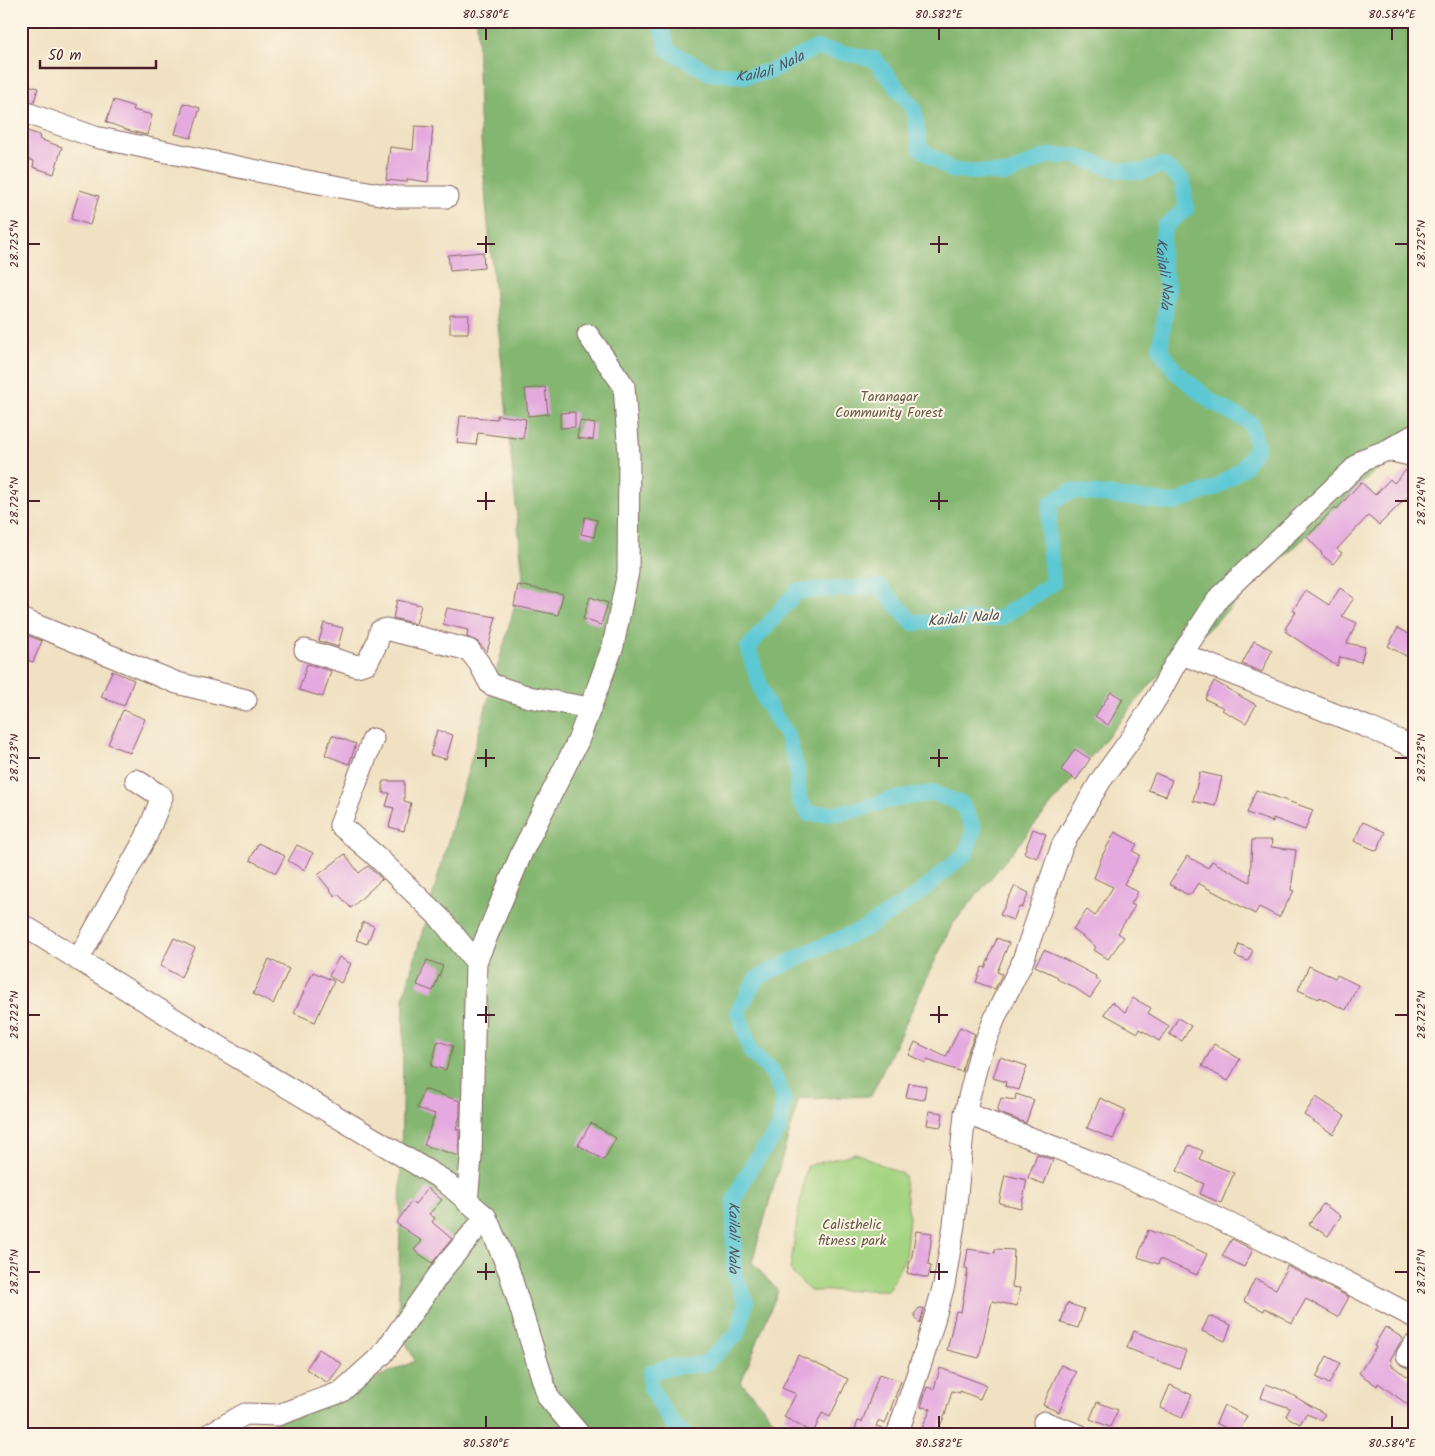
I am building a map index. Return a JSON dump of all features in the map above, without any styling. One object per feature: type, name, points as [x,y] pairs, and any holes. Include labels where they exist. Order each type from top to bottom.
[{"type":"street","points":[[21,111],[96,137],[296,179],[396,197],[447,197]]},
{"type":"street","points":[[466,1202],[471,1158],[476,962],[522,852],[578,741],[612,646],[628,572],[629,455],[624,386],[588,335]]},
{"type":"street","points":[[897,1435],[926,1348],[944,1285],[954,1225],[965,1113],[979,1057],[997,1014],[1022,963],[1062,846],[1101,780],[1133,736],[1182,654],[1220,596],[1364,459],[1388,450],[1414,435]]},
{"type":"street","points":[[1388,450],[1414,456]]},
{"type":"street","points":[[21,619],[177,683],[246,700]]},
{"type":"street","points":[[305,650],[357,666],[367,663],[377,643],[380,631],[386,629],[469,650],[479,663],[490,684],[529,697],[590,708]]},
{"type":"street","points":[[1182,654],[1414,747]]},
{"type":"street","points":[[374,739],[340,825],[376,856],[440,918],[476,962]]},
{"type":"street","points":[[78,960],[146,837],[162,798],[136,780]]},
{"type":"street","points":[[21,924],[205,1038],[442,1180],[486,1217],[509,1271],[548,1397],[580,1435]]},
{"type":"street","points":[[965,1113],[1113,1171],[1260,1238],[1314,1264],[1414,1318]]},
{"type":"street","points":[[208,1435],[245,1414],[278,1415],[341,1392],[382,1354],[445,1266],[486,1217]]},
{"type":"street","points":[[1414,1345],[1407,1354],[1414,1359]]},
{"type":"street","points":[[1044,1422],[1079,1435]]},
{"type":"green space","name":"Taranagar Community Forest","points":[[477,21],[1414,21],[1414,444],[1373,473],[1155,679],[952,925],[871,1096],[799,1099],[752,1262],[778,1291],[741,1382],[787,1435],[246,1435],[415,1361],[398,1327],[404,996],[523,577],[487,214],[479,115]]},
{"type":"green space","name":"Calisthelic fitness park","points":[[856,1153],[904,1175],[909,1217],[905,1258],[888,1290],[810,1291],[790,1271],[807,1166]]},
{"type":"building","points":[[21,83],[38,88],[34,102],[21,99]]},
{"type":"building","points":[[114,100],[134,107],[133,110],[152,115],[147,135],[106,122]]},
{"type":"building","points":[[184,103],[200,108],[191,138],[175,134]]},
{"type":"building","points":[[415,126],[433,127],[428,182],[407,179],[407,182],[386,180],[390,147],[413,150]]},
{"type":"building","points":[[21,129],[40,135],[39,139],[62,147],[54,174],[33,167],[34,161],[21,157]]},
{"type":"building","points":[[80,190],[99,196],[90,225],[71,219]]},
{"type":"building","points":[[483,252],[484,268],[450,271],[448,255]]},
{"type":"building","points":[[450,315],[469,315],[468,333],[450,333]]},
{"type":"building","points":[[545,387],[548,414],[528,416],[525,389]]},
{"type":"building","points":[[575,412],[575,427],[560,428],[560,413]]},
{"type":"building","points":[[497,415],[526,419],[523,439],[478,433],[476,445],[457,443],[460,416],[497,419]]},
{"type":"building","points":[[580,421],[595,424],[593,440],[577,438]]},
{"type":"building","points":[[1408,468],[1414,468],[1414,490],[1379,525],[1368,516],[1337,549],[1342,553],[1333,564],[1321,554],[1307,537],[1335,507],[1337,509],[1361,482],[1375,495],[1390,479],[1394,483]]},
{"type":"building","points":[[585,517],[597,520],[594,537],[581,534]]},
{"type":"building","points":[[518,585],[563,594],[558,615],[514,606]]},
{"type":"building","points":[[1340,588],[1354,598],[1342,616],[1357,623],[1347,643],[1365,647],[1361,662],[1340,657],[1337,666],[1286,632],[1286,627],[1296,612],[1293,610],[1306,590],[1329,605]]},
{"type":"building","points":[[590,597],[608,603],[601,625],[583,619]]},
{"type":"building","points":[[397,600],[421,605],[416,624],[393,618]]},
{"type":"building","points":[[447,608],[496,617],[487,652],[478,642],[467,637],[468,630],[443,624]]},
{"type":"building","points":[[324,623],[343,628],[338,647],[319,641]]},
{"type":"building","points":[[1398,628],[1414,637],[1414,643],[1406,656],[1388,646]]},
{"type":"building","points":[[21,633],[42,641],[33,662],[21,658]]},
{"type":"building","points":[[1254,641],[1272,650],[1262,672],[1242,664]]},
{"type":"building","points":[[307,664],[331,671],[323,697],[299,690]]},
{"type":"building","points":[[112,671],[134,680],[124,706],[101,697]]},
{"type":"building","points":[[1214,681],[1256,705],[1246,723],[1222,710],[1224,708],[1205,699]]},
{"type":"building","points":[[1111,692],[1123,699],[1108,725],[1095,716]]},
{"type":"building","points":[[123,710],[145,719],[130,753],[108,744]]},
{"type":"building","points":[[437,730],[453,735],[446,759],[430,755]]},
{"type":"building","points":[[332,735],[356,744],[349,764],[325,755]]},
{"type":"building","points":[[1075,749],[1090,759],[1076,780],[1061,770]]},
{"type":"building","points":[[1200,772],[1222,777],[1215,806],[1193,801]]},
{"type":"building","points":[[1155,773],[1172,780],[1166,796],[1148,790]]},
{"type":"building","points":[[383,781],[404,781],[404,801],[411,803],[404,831],[389,827],[394,808],[386,806],[390,793],[383,793]]},
{"type":"building","points":[[1256,790],[1313,810],[1305,830],[1273,818],[1273,822],[1247,813]]},
{"type":"building","points":[[1363,822],[1385,832],[1377,851],[1354,841]]},
{"type":"building","points":[[1033,829],[1046,834],[1037,858],[1024,853]]},
{"type":"building","points":[[1115,832],[1137,844],[1133,851],[1140,855],[1124,884],[1138,892],[1131,904],[1135,906],[1118,933],[1124,937],[1108,959],[1094,950],[1096,947],[1073,929],[1087,910],[1095,916],[1113,887],[1094,878],[1103,854]]},
{"type":"building","points":[[1252,840],[1272,840],[1271,847],[1296,850],[1291,890],[1294,891],[1279,917],[1259,907],[1255,914],[1198,883],[1191,894],[1186,894],[1169,884],[1187,856],[1208,868],[1212,861],[1250,882]]},
{"type":"building","points":[[258,843],[285,856],[276,873],[250,860]]},
{"type":"building","points":[[297,845],[313,853],[305,870],[288,861]]},
{"type":"building","points":[[345,854],[359,873],[368,866],[382,879],[351,908],[338,894],[335,896],[318,875]]},
{"type":"building","points":[[1015,886],[1029,893],[1022,908],[1019,907],[1013,920],[1000,915]]},
{"type":"building","points":[[363,922],[374,926],[367,944],[356,940]]},
{"type":"building","points":[[174,938],[195,948],[181,977],[160,966]]},
{"type":"building","points":[[997,938],[1009,943],[997,972],[1002,974],[995,989],[976,982],[982,967],[985,968]]},
{"type":"building","points":[[1239,944],[1253,950],[1248,961],[1235,956]]},
{"type":"building","points":[[1044,950],[1096,976],[1095,978],[1101,982],[1090,998],[1069,984],[1057,979],[1058,977],[1035,966]]},
{"type":"building","points":[[339,957],[351,964],[341,983],[329,976]]},
{"type":"building","points":[[269,959],[289,969],[273,1004],[253,994]]},
{"type":"building","points":[[427,960],[443,966],[433,991],[417,985]]},
{"type":"building","points":[[1309,966],[1335,978],[1337,975],[1358,985],[1346,1010],[1319,997],[1318,999],[1298,990]]},
{"type":"building","points":[[313,972],[334,981],[315,1022],[294,1013]]},
{"type":"building","points":[[1133,998],[1151,1008],[1148,1013],[1169,1026],[1159,1041],[1140,1029],[1138,1033],[1104,1014],[1112,1002],[1125,1012]]},
{"type":"building","points":[[1178,1018],[1191,1026],[1182,1041],[1169,1034]]},
{"type":"building","points":[[960,1027],[975,1034],[962,1072],[927,1060],[926,1063],[909,1055],[915,1042],[946,1057]]},
{"type":"building","points":[[438,1041],[453,1046],[446,1070],[431,1066]]},
{"type":"building","points":[[1214,1044],[1240,1059],[1228,1081],[1202,1066]]},
{"type":"building","points":[[1000,1057],[1027,1066],[1019,1090],[1005,1086],[1006,1082],[993,1078]]},
{"type":"building","points":[[909,1083],[926,1086],[924,1100],[906,1097]]},
{"type":"building","points":[[424,1089],[460,1101],[460,1116],[456,1129],[459,1130],[459,1156],[424,1145],[435,1114],[417,1108]]},
{"type":"building","points":[[1016,1094],[1034,1100],[1026,1123],[997,1112],[1001,1098],[1015,1100]]},
{"type":"building","points":[[1316,1097],[1345,1116],[1333,1134],[1304,1115]]},
{"type":"building","points":[[1100,1098],[1126,1110],[1113,1139],[1087,1128]]},
{"type":"building","points":[[929,1111],[943,1113],[941,1127],[927,1125]]},
{"type":"building","points":[[591,1123],[616,1138],[604,1160],[578,1145]]},
{"type":"building","points":[[1189,1145],[1203,1151],[1199,1159],[1234,1173],[1221,1203],[1200,1194],[1204,1184],[1177,1171]]},
{"type":"building","points":[[1037,1154],[1053,1160],[1044,1184],[1028,1178]]},
{"type":"building","points":[[1005,1175],[1027,1180],[1021,1208],[999,1203]]},
{"type":"building","points":[[428,1188],[442,1200],[429,1214],[435,1218],[432,1222],[452,1239],[432,1263],[414,1250],[422,1241],[396,1223],[411,1202],[415,1204]]},
{"type":"building","points":[[1323,1204],[1341,1216],[1328,1236],[1309,1224]]},
{"type":"building","points":[[1148,1230],[1207,1254],[1197,1275],[1160,1259],[1158,1264],[1138,1257]]},
{"type":"building","points":[[916,1231],[932,1233],[928,1265],[931,1266],[928,1278],[907,1273]]},
{"type":"building","points":[[1232,1239],[1253,1250],[1244,1267],[1222,1256]]},
{"type":"building","points":[[968,1249],[995,1253],[995,1249],[1014,1250],[1012,1287],[1020,1288],[1017,1306],[992,1301],[979,1358],[947,1350],[956,1311],[961,1312],[968,1269],[965,1268]]},
{"type":"building","points":[[1287,1266],[1349,1297],[1338,1317],[1306,1299],[1292,1323],[1265,1308],[1264,1311],[1244,1301],[1255,1279],[1276,1289]]},
{"type":"building","points":[[1067,1303],[1084,1309],[1078,1328],[1061,1323]]},
{"type":"building","points":[[919,1308],[924,1308],[920,1323],[915,1318],[915,1313]]},
{"type":"building","points":[[1209,1316],[1231,1325],[1225,1341],[1202,1331]]},
{"type":"building","points":[[1385,1327],[1403,1338],[1390,1360],[1393,1362],[1391,1365],[1414,1381],[1414,1409],[1378,1383],[1377,1386],[1359,1373],[1376,1347],[1374,1346]]},
{"type":"building","points":[[1134,1331],[1186,1351],[1179,1369],[1127,1348]]},
{"type":"building","points":[[319,1349],[342,1364],[328,1383],[306,1369]]},
{"type":"building","points":[[798,1355],[848,1379],[830,1417],[822,1413],[813,1433],[784,1417],[796,1394],[782,1388]]},
{"type":"building","points":[[1327,1356],[1340,1363],[1329,1384],[1316,1377]]},
{"type":"building","points":[[1061,1365],[1076,1372],[1059,1412],[1043,1405]]},
{"type":"building","points":[[940,1368],[986,1385],[980,1399],[960,1391],[960,1393],[952,1391],[945,1415],[936,1435],[919,1435],[931,1409],[921,1407],[927,1387],[934,1389]]},
{"type":"building","points":[[879,1374],[901,1381],[885,1424],[878,1421],[876,1426],[886,1429],[885,1435],[853,1435],[858,1421],[862,1422]]},
{"type":"building","points":[[1266,1384],[1285,1391],[1325,1414],[1322,1420],[1306,1414],[1300,1424],[1286,1416],[1290,1408],[1261,1398]]},
{"type":"building","points":[[1170,1385],[1192,1395],[1182,1418],[1160,1408]]},
{"type":"building","points":[[1097,1402],[1118,1410],[1110,1427],[1090,1419]]},
{"type":"building","points":[[1224,1405],[1247,1416],[1238,1434],[1216,1423]]},
{"type":"waterway","name":"Kailali Nala","points":[[659,21],[668,50],[710,73],[746,76],[771,71],[816,48],[874,59],[914,109],[920,148],[951,170],[1007,174],[1047,156],[1075,156],[1117,170],[1141,172],[1162,165],[1183,181],[1186,209],[1164,227],[1161,255],[1168,290],[1160,350],[1176,372],[1213,403],[1251,423],[1257,447],[1243,468],[1217,487],[1174,503],[1071,491],[1051,503],[1048,532],[1053,583],[1000,618],[913,623],[880,587],[797,591],[748,648],[765,701],[787,735],[797,769],[799,800],[809,814],[837,813],[860,809],[890,800],[933,793],[962,804],[974,829],[966,853],[916,896],[864,929],[809,952],[756,979],[738,1011],[751,1052],[773,1073],[784,1100],[779,1130],[752,1165],[734,1200],[734,1272],[746,1303],[738,1333],[704,1364],[671,1367],[651,1372],[650,1387],[673,1425],[686,1435]]}]
